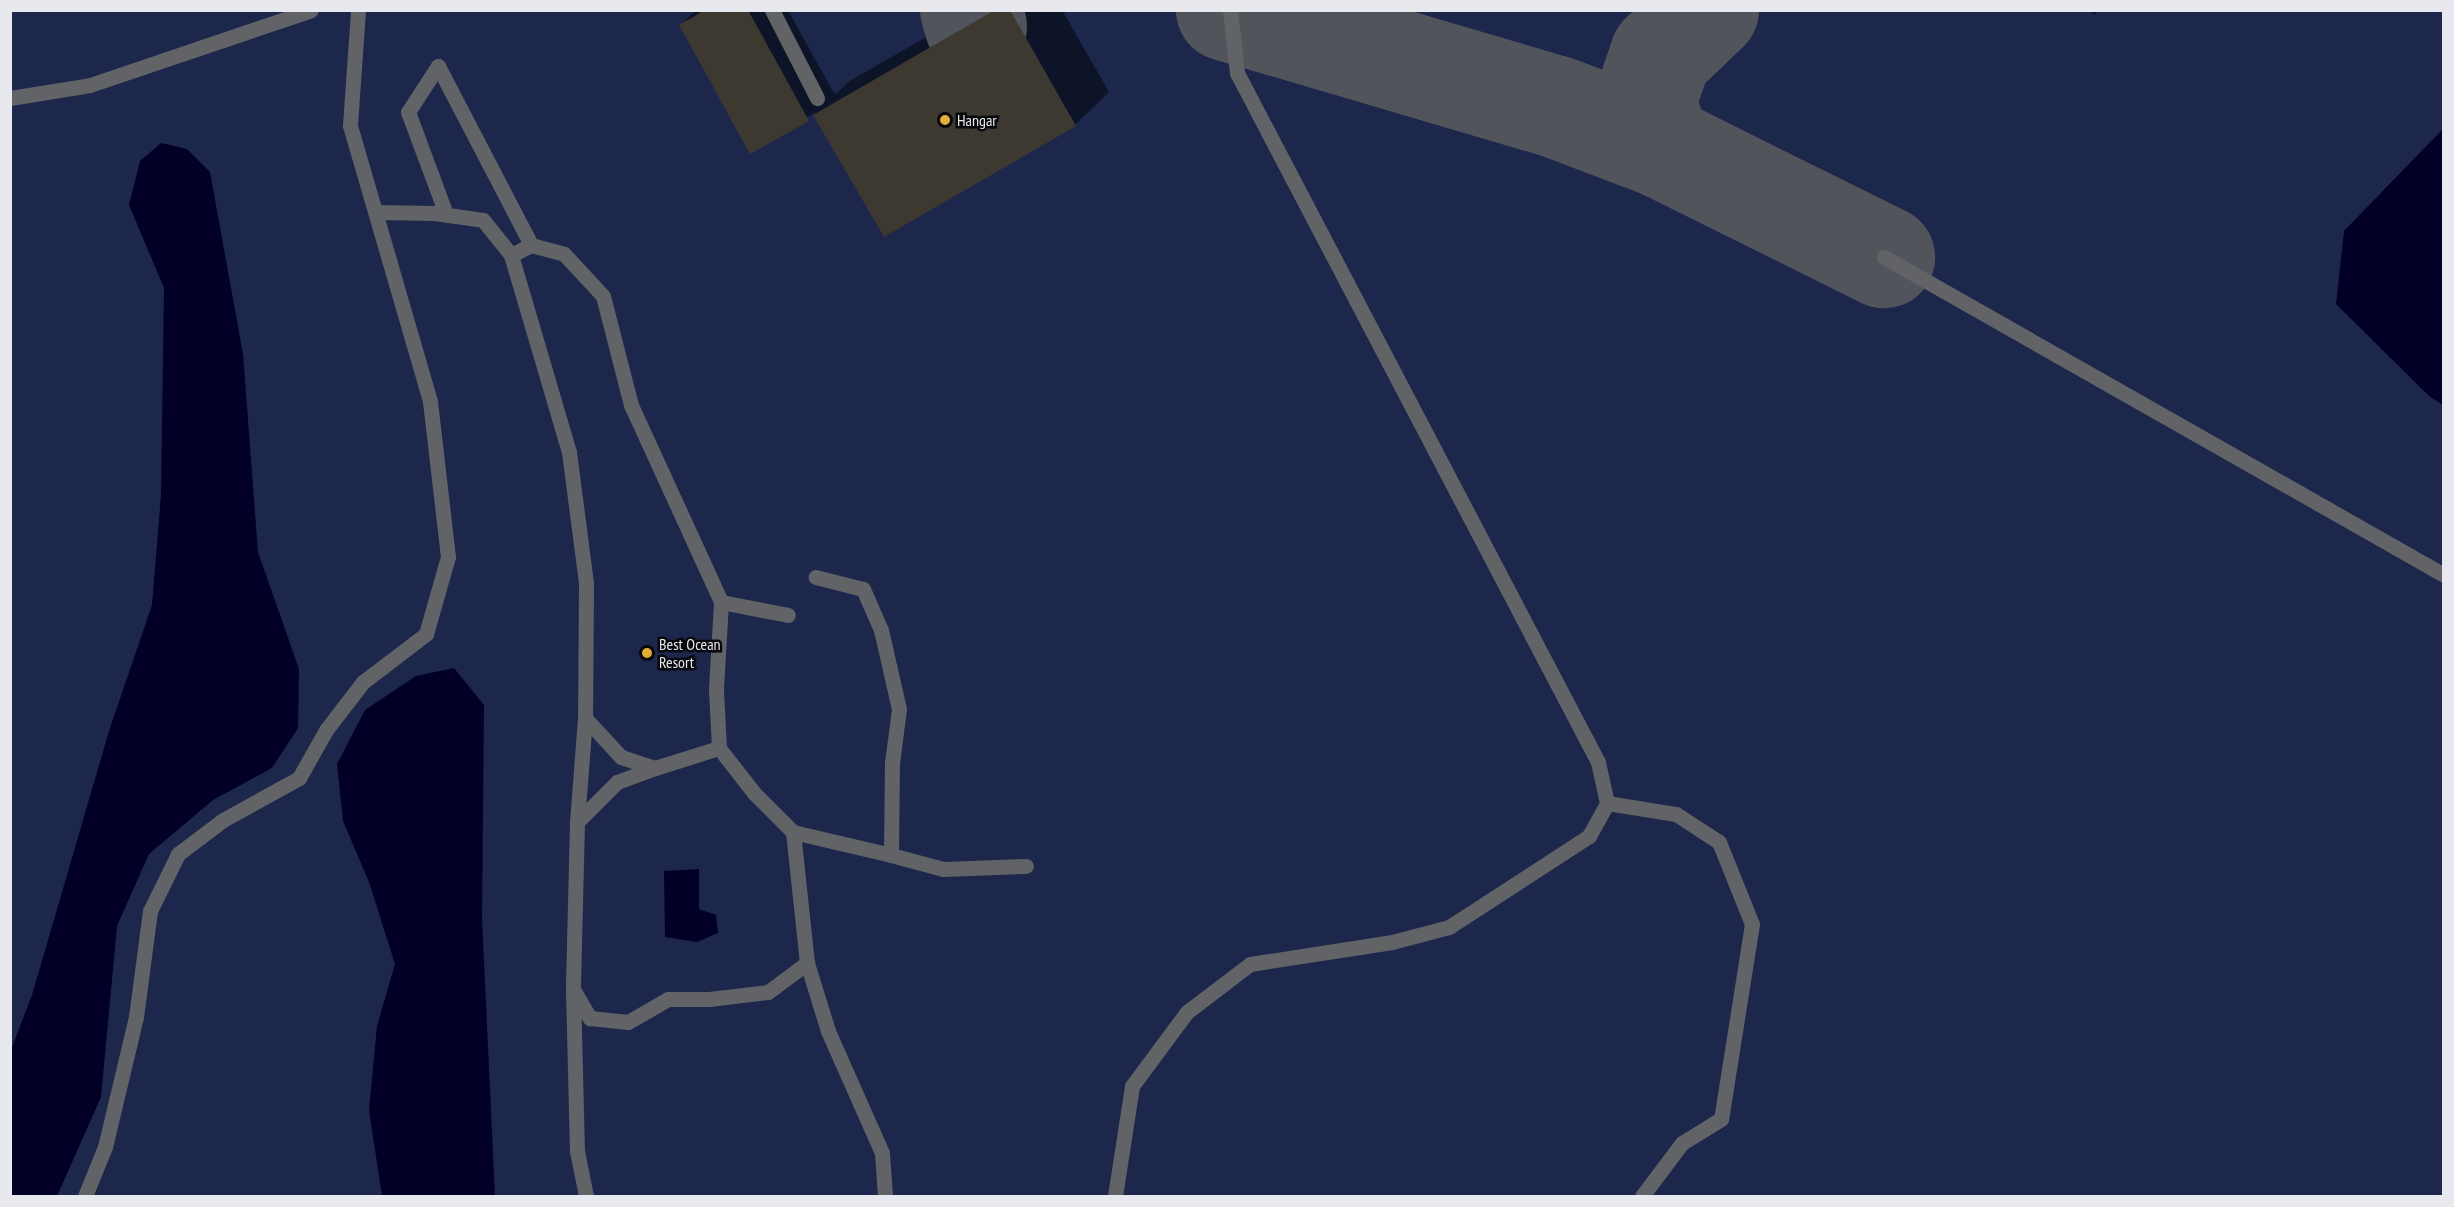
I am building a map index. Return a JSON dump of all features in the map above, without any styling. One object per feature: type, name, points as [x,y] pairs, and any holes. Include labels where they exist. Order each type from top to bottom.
[{"type":"street","points":[[10,98],[90,85],[311,10]]},
{"type":"street","points":[[85,1197],[105,1147],[136,1017],[150,911],[178,854],[223,820],[299,778],[326,730],[363,682],[426,634],[448,557],[432,412],[350,125],[358,10]]},
{"type":"street","points":[[772,10],[817,98]]},
{"type":"street","points":[[1115,1197],[1132,1086],[1187,1012],[1250,964],[1392,942],[1449,927],[1589,836],[1606,802],[1598,762],[1237,73],[1230,10]]},
{"type":"street","points":[[446,214],[408,112],[438,66],[531,245]]},
{"type":"street","points":[[376,212],[446,214],[483,220],[511,255],[569,452],[586,583],[585,718],[577,822],[573,989],[577,1151],[586,1197]]},
{"type":"street","points":[[511,255],[531,245],[564,254],[603,296],[631,405],[721,602],[716,690],[719,748],[754,793],[793,832],[943,869],[1026,866]]},
{"type":"street","points":[[1884,257],[2444,575]]},
{"type":"street","points":[[816,577],[863,589],[881,630],[899,709],[892,763],[891,855]]},
{"type":"street","points":[[721,602],[788,615]]},
{"type":"street","points":[[585,718],[621,757],[655,768]]},
{"type":"street","points":[[577,822],[617,782],[719,748]]},
{"type":"street","points":[[1606,802],[1676,814],[1719,842],[1752,924],[1721,1119],[1682,1143],[1642,1197]]},
{"type":"street","points":[[793,832],[807,963],[828,1031],[882,1153],[885,1197]]},
{"type":"street","points":[[573,989],[590,1018],[628,1022],[668,999],[709,999],[768,992],[807,963]]},
{"type":"shaded area","points":[[10,11],[2443,11],[2443,129],[2344,231],[2429,396],[2443,405],[2443,1196],[11,1196]]},
{"type":"shaded area","points":[[2443,129],[2443,405],[2429,396],[2336,304],[2344,231]]},
{"type":"shaded area","points":[[161,143],[187,149],[210,172],[243,354],[258,552],[299,669],[298,728],[272,768],[213,800],[149,854],[117,926],[101,1097],[57,1196],[11,1196],[11,1050],[32,995],[109,731],[152,605],[161,495],[164,288],[129,205],[140,161]]},
{"type":"shaded area","points":[[454,668],[484,705],[482,919],[495,1196],[382,1196],[369,1110],[377,1026],[395,964],[369,882],[343,821],[337,764],[365,710],[416,676]]},
{"type":"shaded area","points":[[699,869],[699,909],[716,915],[718,933],[697,942],[665,937],[664,871]]},
{"type":"building","points":[[705,10],[748,10],[809,121],[750,154],[679,25]]},
{"type":"building","name":"Hangar","points":[[995,10],[1010,10],[1076,126],[884,237],[813,115]]},
{"type":"taxiway","points":[[971,10],[976,26]]},
{"type":"taxiway","points":[[1227,10],[1557,107],[1662,147]]},
{"type":"taxiway","points":[[1708,10],[1661,55],[1644,104],[1662,147],[1884,257]]},
{"type":"place","name":"Hangar","points":[[945,120]]},
{"type":"place","name":"Best Ocean Resort","points":[[647,653]]}]
